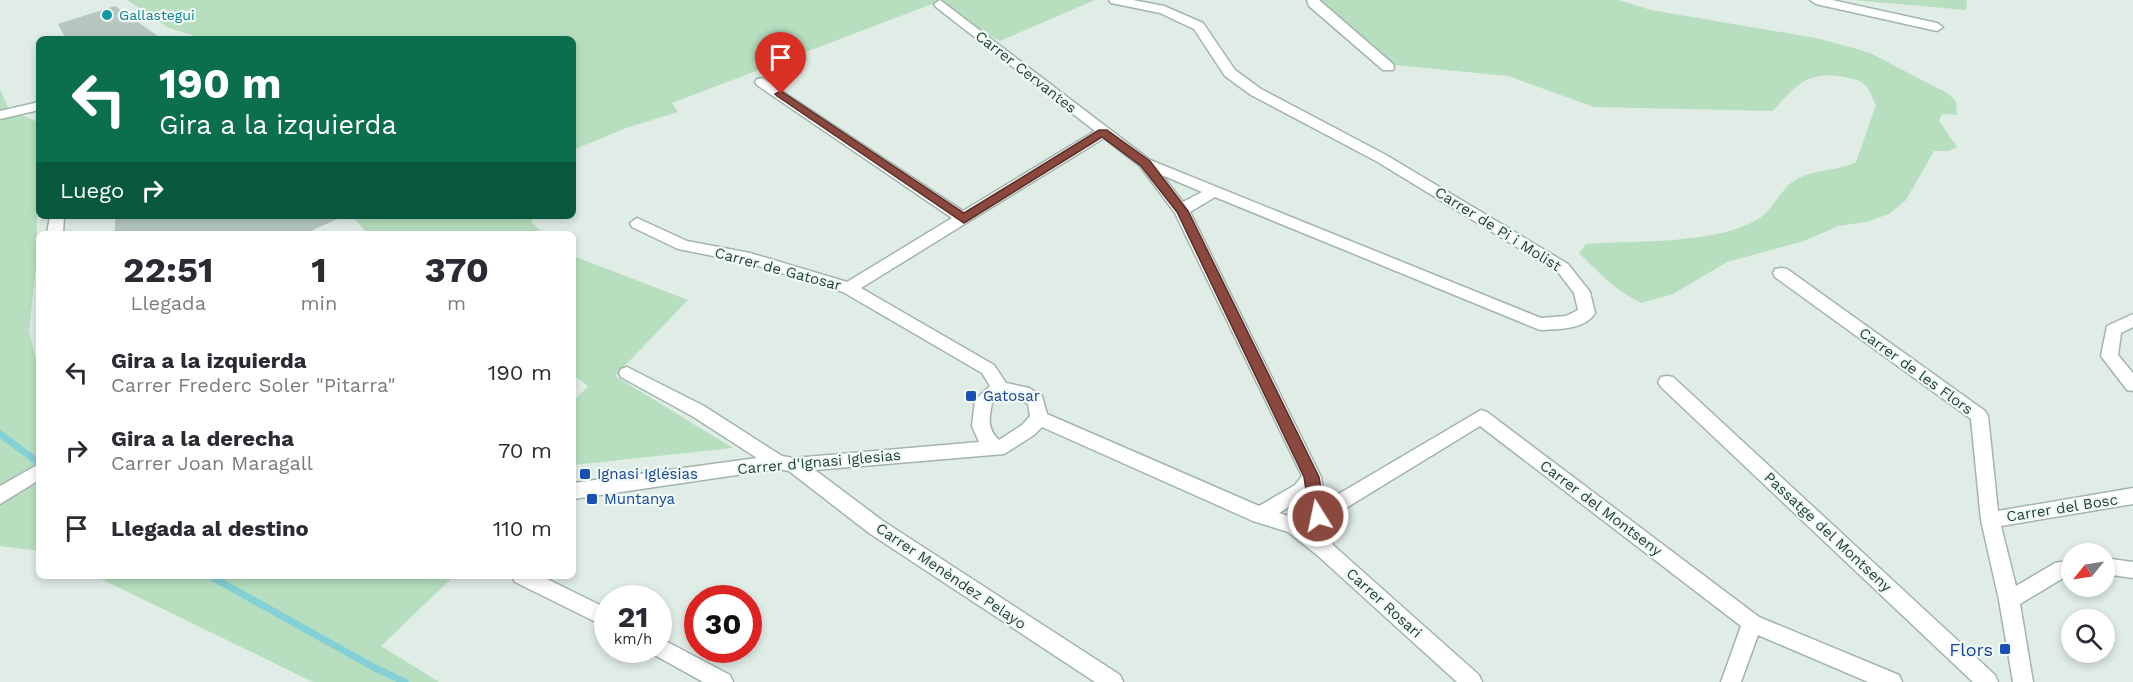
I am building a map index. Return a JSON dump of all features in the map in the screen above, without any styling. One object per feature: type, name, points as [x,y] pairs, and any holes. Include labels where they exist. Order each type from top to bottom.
[{"type":"street","name":"Carrer de Pi i Molist","points":[[1115,0],[1164,10],[1199,27],[1230,74],[1256,92],[1381,158],[1563,268],[1582,292],[1587,313],[1569,322],[1540,324],[1145,163]]},
{"type":"street","points":[[1313,0],[1313,3],[1388,67]]},
{"type":"street","points":[[1816,0],[1937,27]]},
{"type":"street","name":"Carrer Cervantes","points":[[940,4],[1145,163],[1182,211],[1311,477],[1324,549]]},
{"type":"street","points":[[762,82],[964,219]]},
{"type":"street","points":[[0,115],[36,107]]},
{"type":"street","points":[[849,288],[1103,132]]},
{"type":"street","points":[[1182,211],[1192,202],[1214,191]]},
{"type":"street","name":"Carrer de Gatosar","points":[[637,223],[683,244],[750,258],[849,288],[988,369],[1000,388]]},
{"type":"street","name":"Carrer de les Flors","points":[[1781,273],[1979,416],[1990,520],[2009,600],[2023,682]]},
{"type":"street","points":[[2133,320],[2113,330],[2109,356],[2133,385]]},
{"type":"street","name":"Carrer Menèndez Pelayo","points":[[627,373],[698,411],[786,463],[876,527],[1113,682]]},
{"type":"street","name":"Passatge del Montseny","points":[[1667,382],[1988,682]]},
{"type":"street","points":[[1000,388],[1023,393],[1036,401],[1039,418],[1028,430],[1004,447],[994,447],[982,436],[980,421],[984,400],[1000,388]]},
{"type":"street","name":"Carrer del Montseny","points":[[1318,516],[1481,417],[1752,623],[1892,682]]},
{"type":"street","points":[[1039,418],[1260,516],[1302,490],[1311,477]]},
{"type":"street","name":"Carrer d'Ignasi Iglesias","points":[[576,491],[786,463],[994,447]]},
{"type":"street","points":[[0,496],[36,473]]},
{"type":"street","name":"Carrer del Bosc","points":[[1990,520],[2133,496]]},
{"type":"street","name":"Carrer Rosari","points":[[1260,516],[1294,526],[1324,549],[1472,682]]},
{"type":"street","points":[[2115,568],[2133,570]]},
{"type":"street","points":[[2009,600],[2061,570]]},
{"type":"street","points":[[528,579],[594,612]]},
{"type":"street","points":[[1731,682],[1752,623]]},
{"type":"street","points":[[672,654],[723,682]]},
{"type":"green space","points":[[127,0],[1095,0],[1000,41],[932,4],[672,103],[678,112],[626,128],[576,149],[576,36],[195,36],[169,28]]},
{"type":"green space","points":[[1305,0],[1618,0],[1651,10],[1816,38],[1870,53],[1947,93],[1956,101],[1957,115],[1942,114],[1939,121],[1957,147],[1948,151],[1934,151],[1906,200],[1889,214],[1866,222],[1838,226],[1804,241],[1727,262],[1673,294],[1641,303],[1615,287],[1579,253],[1586,244],[1697,238],[1739,228],[1757,220],[1792,182],[1813,173],[1856,162],[1876,105],[1867,87],[1847,77],[1811,78],[1796,87],[1773,111],[1594,107],[1508,76],[1375,63]]},
{"type":"green space","points":[[1853,0],[1967,0],[1966,10]]},
{"type":"green space","points":[[0,89],[8,108],[36,122],[37,219],[36,267],[29,331],[36,360],[36,551],[0,546]]},
{"type":"green space","points":[[355,219],[532,219],[531,222],[541,231],[365,231]]},
{"type":"green space","points":[[576,257],[688,300],[615,376],[733,448],[576,465],[576,399],[588,386],[576,377]]},
{"type":"green space","points":[[101,579],[451,579],[381,646],[439,682],[313,682]]},
{"type":"building","name":"Gallastegui","points":[[115,6],[158,36],[64,36],[58,24]]},
{"type":"building","points":[[115,219],[337,219],[311,231],[115,231]]},
{"type":"waterway","points":[[0,434],[36,461]]},
{"type":"waterway","points":[[215,579],[375,668],[405,682]]},
{"type":"place","name":"Gallastegui","points":[[107,15]]},
{"type":"place","name":"Gatosar","points":[[971,396]]},
{"type":"place","name":"Ignasi Iglésias","points":[[585,474]]},
{"type":"place","name":"Muntanya","points":[[592,499]]},
{"type":"place","name":"Flors","points":[[2005,649]]},
{"type":"route","points":[[781,94],[964,219],[1103,132],[1145,163],[1182,211],[1192,231],[1311,477],[1318,516]]}]
